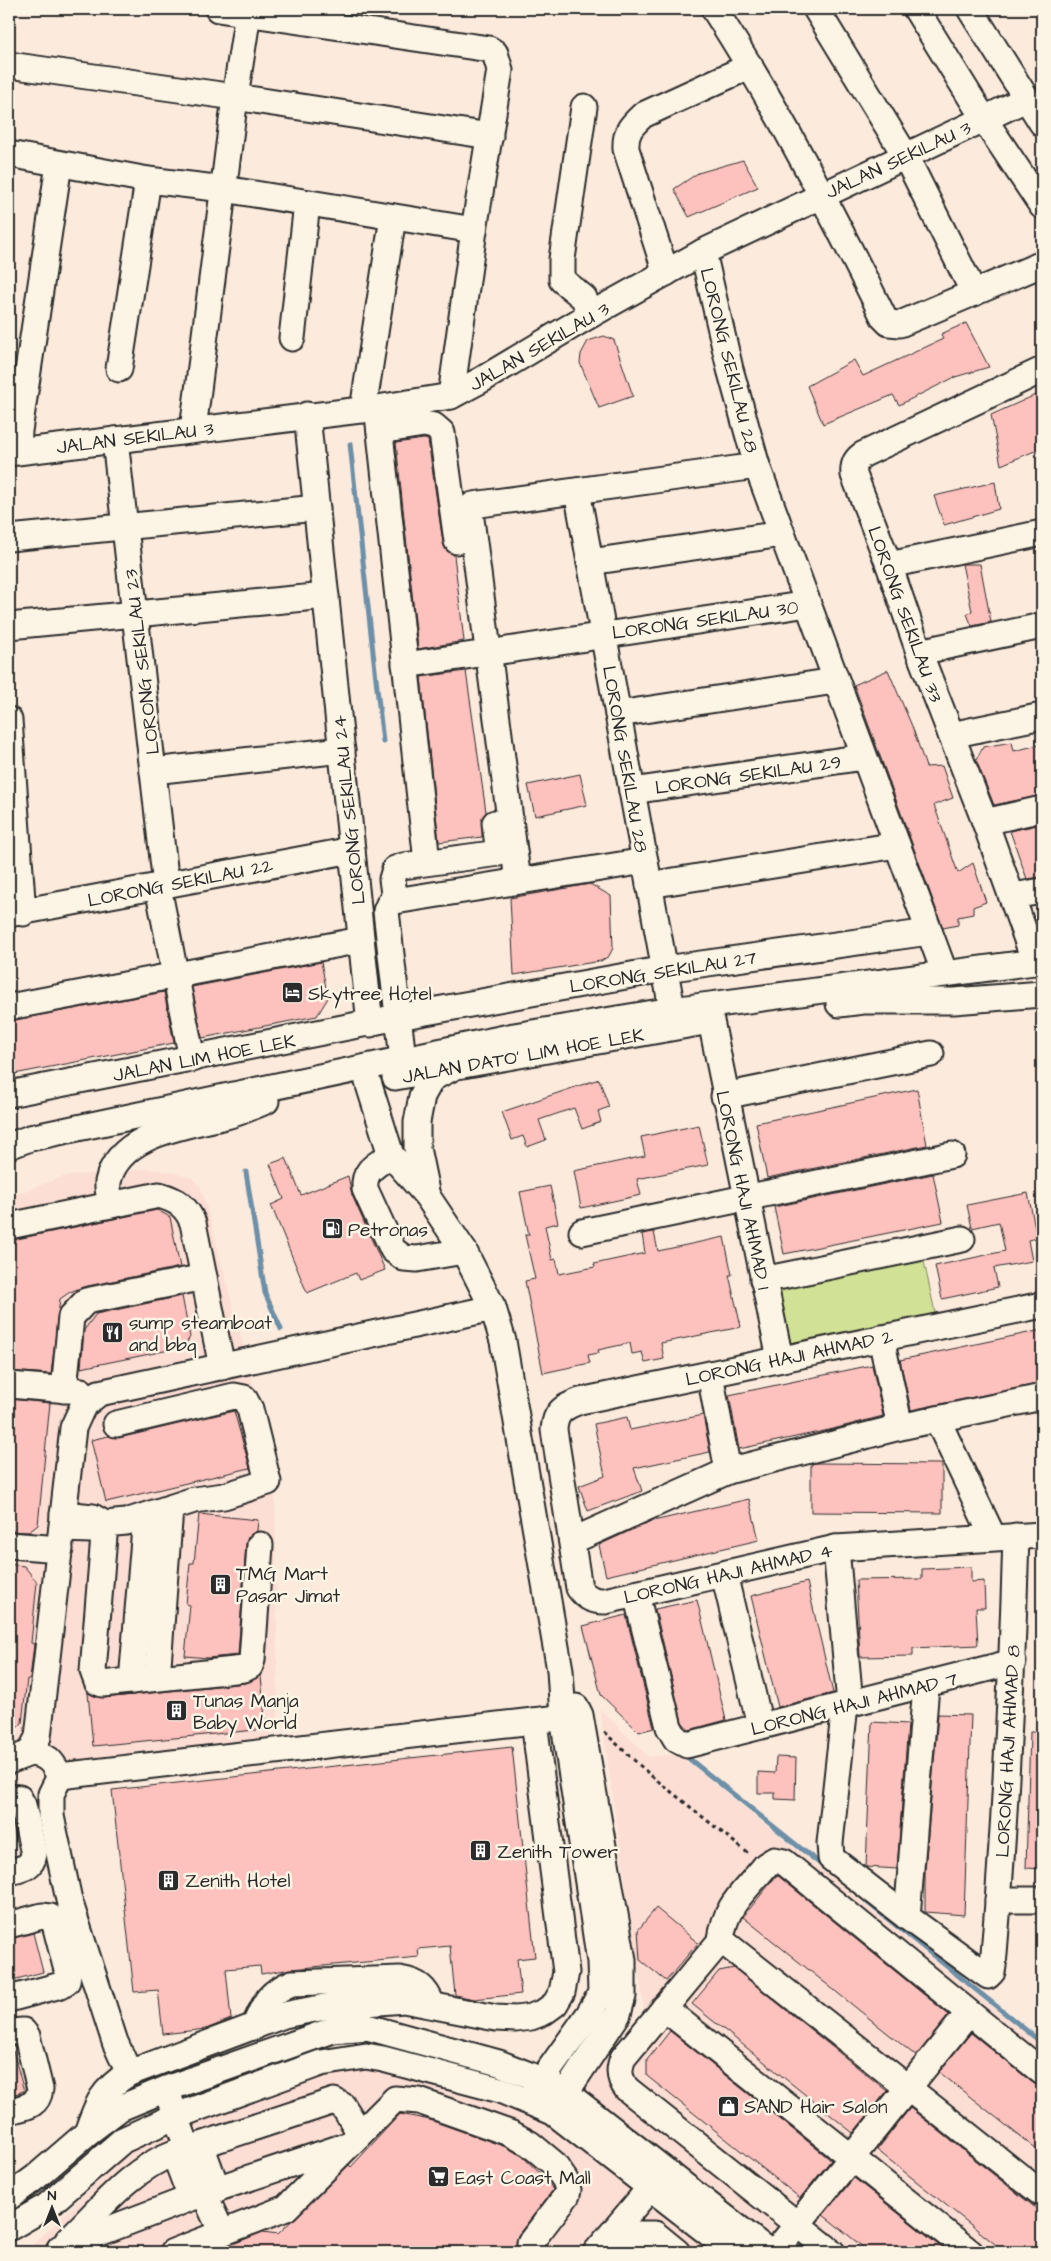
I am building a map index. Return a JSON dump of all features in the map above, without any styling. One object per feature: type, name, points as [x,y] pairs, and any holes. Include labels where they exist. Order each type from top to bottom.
[{"type":"street","points":[[218,9],[489,49],[495,53],[500,70],[474,230],[451,396]]},
{"type":"street","points":[[714,9],[750,66],[823,194],[884,318],[889,323],[900,324],[1042,264]]},
{"type":"street","points":[[816,9],[905,155],[974,293]]},
{"type":"street","points":[[916,9],[984,119],[1042,206]]},
{"type":"street","points":[[970,9],[1042,123]]},
{"type":"street","points":[[193,430],[235,97],[248,14]]},
{"type":"street","points":[[9,65],[490,136]]},
{"type":"street","points":[[666,273],[626,148],[626,138],[630,128],[643,115],[750,66]]},
{"type":"street","name":"JALAN SEKILAU 3","points":[[14,452],[307,416],[373,416],[451,396],[483,380],[590,315],[703,252],[1026,99]]},
{"type":"street","points":[[584,107],[562,259],[562,280],[584,298],[590,315]]},
{"type":"street","points":[[9,154],[148,180],[224,189],[474,230]]},
{"type":"street","points":[[14,452],[59,164]]},
{"type":"street","points":[[120,369],[148,180]]},
{"type":"street","points":[[292,338],[307,203]]},
{"type":"street","points":[[393,217],[373,416],[405,665],[427,862]]},
{"type":"street","name":"LORONG SEKILAU 28","points":[[480,654],[470,511],[473,505],[756,466],[730,368],[703,252]]},
{"type":"street","name":"LORONG SEKILAU 33","points":[[1038,961],[918,652],[889,565],[853,469],[858,458],[1042,370]]},
{"type":"street","name":"LORONG SEKILAU 24","points":[[307,416],[370,1024]]},
{"type":"street","points":[[373,416],[434,426],[442,433],[518,881]]},
{"type":"street","name":"LORONG SEKILAU 23","points":[[115,440],[153,771],[162,886],[176,976],[192,1059]]},
{"type":"street","points":[[756,466],[944,974]]},
{"type":"street","name":"LORONG SEKILAU 28","points":[[577,491],[674,1019]]},
{"type":"street","points":[[9,538],[317,508]]},
{"type":"street","points":[[889,565],[1042,533]]},
{"type":"street","points":[[590,562],[782,534]]},
{"type":"street","points":[[9,626],[326,596]]},
{"type":"street","name":"LORONG SEKILAU 30","points":[[405,665],[808,604]]},
{"type":"street","points":[[918,652],[1042,626]]},
{"type":"street","points":[[395,901],[392,879],[395,869],[427,862],[499,853],[480,654]]},
{"type":"street","points":[[618,714],[836,681]]},
{"type":"street","points":[[951,735],[1042,716]]},
{"type":"street","points":[[9,720],[16,913]]},
{"type":"street","points":[[153,771],[342,750]]},
{"type":"street","name":"LORONG SEKILAU 29","points":[[632,791],[864,757]]},
{"type":"street","points":[[985,822],[1042,809]]},
{"type":"street","points":[[403,1060],[386,911],[389,904],[395,901],[518,881],[647,873],[896,845]]},
{"type":"street","name":"LORONG SEKILAU 22","points":[[16,913],[352,850]]},
{"type":"street","points":[[1012,896],[1042,891]]},
{"type":"street","name":"LORONG SEKILAU 27","points":[[398,1017],[664,969],[929,932]]},
{"type":"street","points":[[9,1007],[361,940]]},
{"type":"street","name":"JALAN DATO' LIM HOE LEK","points":[[9,1157],[49,1144],[266,1101],[450,1068],[674,1019],[944,974],[1038,961]]},
{"type":"street","name":"JALAN DATO' LIM HOE LEK","points":[[9,1146],[30,1138],[514,1036],[674,1019],[710,1021],[863,1001],[954,1001],[1042,994]]},
{"type":"street","name":"JALAN LIM HOE LEK","points":[[9,1094],[398,1017]]},
{"type":"street","name":"LORONG HAJI AHMAD 1","points":[[710,1021],[724,1096],[780,1359]]},
{"type":"street","points":[[724,1096],[931,1054]]},
{"type":"street","points":[[427,1196],[418,1148],[418,1113],[422,1096],[432,1078],[450,1068]]},
{"type":"street","points":[[368,1082],[390,1155],[427,1196],[464,1251],[493,1308],[503,1342],[560,1670],[622,1960],[623,1996],[618,2014],[559,2102]]},
{"type":"street","points":[[111,1205],[107,1184],[113,1167],[129,1150],[171,1128],[228,1116],[266,1101]]},
{"type":"street","points":[[390,1155],[368,1170],[364,1179],[365,1189],[394,1250],[404,1258],[418,1259],[464,1251]]},
{"type":"street","points":[[582,1232],[952,1155]]},
{"type":"street","points":[[9,1226],[159,1195],[173,1199],[181,1204],[188,1211],[193,1223],[222,1367]]},
{"type":"street","points":[[763,1280],[962,1239]]},
{"type":"street","points":[[64,1390],[72,1317],[86,1301],[204,1277]]},
{"type":"street","name":"LORONG HAJI AHMAD 2","points":[[554,1430],[554,1421],[558,1412],[567,1405],[580,1401],[1042,1304]]},
{"type":"street","points":[[9,1385],[99,1393],[493,1308]]},
{"type":"street","points":[[881,1338],[900,1427]]},
{"type":"street","points":[[710,1374],[728,1471]]},
{"type":"street","points":[[19,1757],[38,1737],[73,1428],[83,1406],[99,1393]]},
{"type":"street","points":[[9,1545],[62,1531],[158,1513],[194,1500],[224,1496],[268,1482],[250,1408],[244,1398],[234,1396],[116,1424]]},
{"type":"street","points":[[543,1571],[728,1471],[937,1419],[1040,1404]]},
{"type":"street","points":[[937,1419],[1004,1536]]},
{"type":"street","name":"LORONG HAJI AHMAD 4","points":[[554,1430],[580,1588],[590,1599],[605,1601],[836,1548],[1042,1535]]},
{"type":"street","points":[[156,1678],[158,1513]]},
{"type":"street","points":[[132,1681],[158,1513]]},
{"type":"street","points":[[96,1524],[93,1671],[94,1678],[102,1684],[244,1669],[250,1666],[260,1545]]},
{"type":"street","name":"LORONG HAJI AHMAD 8","points":[[907,1917],[984,1975],[990,1974],[993,1966],[998,1900],[1013,1662],[1004,1536]]},
{"type":"street","points":[[836,1548],[848,1704],[830,1854],[834,1862],[907,1917]]},
{"type":"street","points":[[724,1574],[760,1725]]},
{"type":"street","name":"LORONG HAJI AHMAD 7","points":[[636,1594],[669,1727],[676,1739],[687,1745],[760,1725],[926,1686],[1013,1662]]},
{"type":"street","points":[[907,1917],[926,1686]]},
{"type":"street","points":[[60,1776],[571,1716]]},
{"type":"street","points":[[536,2090],[602,1993],[571,1716]]},
{"type":"street","points":[[87,2133],[103,2094],[113,2083],[129,2073],[284,2015],[330,2006],[404,2000],[496,2018],[516,2019],[544,2012],[555,2004],[563,1988],[566,1972],[534,1721]]},
{"type":"street","points":[[19,1757],[42,1755],[51,1760],[60,1776]]},
{"type":"street","points":[[60,1776],[52,1794],[52,1816],[68,1900],[114,2042],[129,2073]]},
{"type":"street","points":[[9,1797],[19,1798],[23,1805],[34,1854],[33,1862],[27,1867],[9,1872]]},
{"type":"street","points":[[832,2252],[628,2089],[622,2082],[620,2066],[623,2058],[721,1940],[723,1922],[728,1910],[765,1867],[774,1860],[784,1862],[968,2014],[1042,2072]]},
{"type":"street","points":[[998,1900],[1042,1900]]},
{"type":"street","points":[[9,1925],[42,1916],[50,1917],[55,1924],[68,1974],[66,1981],[61,1985],[9,1999]]},
{"type":"street","points":[[721,1940],[1042,2194]]},
{"type":"street","points":[[254,2027],[266,2001],[277,1990],[292,1983],[400,1979],[415,1982],[427,1992],[432,2005]]},
{"type":"street","points":[[366,2002],[366,2056]]},
{"type":"street","points":[[330,2006],[336,2061]]},
{"type":"street","points":[[664,2008],[970,2252]]},
{"type":"street","points":[[618,2014],[642,2035]]},
{"type":"street","points":[[775,2252],[968,2014]]},
{"type":"street","points":[[9,2197],[120,2108],[166,2089],[333,2030],[366,2028],[499,2063],[536,2090],[559,2102],[658,2179],[769,2252]]},
{"type":"street","points":[[9,2032],[23,2031],[27,2036],[40,2089],[39,2098],[32,2104],[9,2111]]},
{"type":"street","points":[[9,2241],[123,2140],[176,2116],[321,2063],[366,2056],[500,2090],[536,2090]]},
{"type":"street","points":[[166,2089],[204,2194],[222,2233]]},
{"type":"street","points":[[173,2252],[286,2208],[396,2099],[419,2101],[512,2134],[530,2144],[553,2163],[565,2180],[568,2190],[561,2205],[530,2243]]},
{"type":"street","points":[[58,2250],[134,2176],[152,2163],[188,2149],[334,2101],[343,2106],[355,2138]]},
{"type":"street","points":[[58,2250],[355,2138]]},
{"type":"street","points":[[9,2178],[65,2153]]},
{"type":"street","points":[[596,2252],[658,2179]]},
{"type":"street","points":[[658,2179],[733,2252]]},
{"type":"street","points":[[9,2228],[47,2206]]},
{"type":"street","points":[[620,2252],[636,2234],[655,2234],[677,2252]]},
{"type":"path","points":[[571,1716],[600,1728],[650,1774],[765,1867]]},
{"type":"shaded area","points":[[148,1169],[172,1172],[192,1178],[200,1186],[275,1467],[278,1718],[268,1739],[9,1767],[9,1197],[65,1176]]},
{"type":"shaded area","points":[[600,1709],[649,1757],[678,1754],[1042,2047],[1042,2252],[26,2252],[130,2149],[328,2068],[374,2066],[424,2080],[550,2121],[645,2016]]},
{"type":"green space","points":[[923,1257],[936,1317],[789,1347],[777,1287]]},
{"type":"building","points":[[743,160],[758,187],[689,217],[674,189],[698,173]]},
{"type":"building","points":[[966,323],[989,367],[955,377],[899,405],[893,395],[823,424],[807,386],[854,360],[863,376],[943,339],[941,334]]},
{"type":"building","points":[[604,336],[614,340],[633,396],[599,408],[580,363],[581,354],[588,341]]},
{"type":"building","points":[[1042,392],[1042,448],[1001,465],[991,415]]},
{"type":"building","points":[[428,440],[443,543],[446,550],[454,555],[464,641],[418,649],[396,443]]},
{"type":"building","points":[[995,482],[999,509],[944,525],[934,496]]},
{"type":"building","points":[[962,564],[980,564],[991,622],[972,626],[967,614],[972,611]]},
{"type":"building","points":[[888,670],[912,726],[926,767],[942,766],[953,798],[934,805],[958,873],[973,863],[986,902],[973,907],[973,914],[958,917],[958,925],[943,928],[854,685]]},
{"type":"building","points":[[466,671],[486,812],[482,818],[482,837],[439,842],[421,677]]},
{"type":"building","points":[[1012,742],[1014,751],[1042,744],[1042,795],[994,805],[976,760],[983,747]]},
{"type":"building","points":[[580,774],[587,805],[535,816],[528,785]]},
{"type":"building","points":[[1042,824],[1042,877],[1027,879],[1010,831]]},
{"type":"building","points":[[590,884],[611,896],[613,948],[609,956],[601,961],[514,975],[510,898]]},
{"type":"building","points":[[321,962],[328,998],[317,1016],[202,1038],[192,987]]},
{"type":"building","points":[[164,992],[174,1043],[9,1075],[9,1021]]},
{"type":"building","points":[[599,1079],[609,1107],[598,1111],[601,1122],[582,1129],[574,1108],[539,1120],[546,1140],[527,1147],[523,1136],[512,1140],[502,1112]]},
{"type":"building","points":[[917,1089],[927,1145],[767,1178],[756,1123]]},
{"type":"building","points":[[699,1125],[708,1165],[637,1179],[641,1195],[581,1208],[574,1171],[645,1156],[641,1137]]},
{"type":"building","points":[[286,1158],[301,1195],[348,1176],[352,1195],[385,1270],[359,1280],[356,1273],[307,1293],[271,1205],[284,1199],[270,1164]]},
{"type":"building","points":[[933,1174],[943,1222],[784,1254],[774,1207]]},
{"type":"building","points":[[550,1186],[558,1223],[545,1226],[552,1260],[556,1259],[559,1274],[595,1267],[594,1264],[645,1253],[642,1234],[654,1232],[658,1251],[724,1237],[732,1275],[729,1275],[741,1327],[661,1343],[664,1359],[645,1363],[642,1352],[632,1354],[630,1343],[598,1350],[599,1353],[588,1355],[590,1363],[543,1373],[525,1281],[535,1279],[525,1235],[529,1235],[520,1192]]},
{"type":"building","points":[[1028,1193],[1037,1238],[1028,1240],[1032,1261],[994,1268],[998,1287],[942,1299],[935,1266],[1005,1251],[999,1222],[972,1228],[967,1205]]},
{"type":"building","points":[[157,1210],[170,1217],[180,1267],[83,1287],[70,1292],[60,1299],[51,1374],[9,1371],[9,1251],[17,1239]]},
{"type":"building","points":[[182,1296],[190,1337],[184,1347],[81,1368],[84,1330],[96,1314]]},
{"type":"building","points":[[1042,1330],[1042,1383],[911,1410],[900,1360]]},
{"type":"building","points":[[872,1365],[883,1416],[829,1430],[739,1449],[729,1395]]},
{"type":"building","points":[[9,1399],[50,1403],[38,1525],[29,1532],[9,1531]]},
{"type":"building","points":[[234,1411],[250,1468],[106,1502],[91,1440],[108,1436],[119,1438]]},
{"type":"building","points":[[703,1415],[710,1452],[634,1468],[642,1491],[588,1511],[579,1486],[605,1476],[594,1424],[627,1417],[630,1430]]},
{"type":"building","points":[[811,1464],[942,1464],[942,1513],[811,1512]]},
{"type":"building","points":[[749,1499],[759,1540],[606,1576],[599,1545],[649,1522]]},
{"type":"building","name":"TMG Mart Pasar Jimat","points":[[199,1514],[258,1520],[257,1531],[248,1537],[246,1544],[238,1655],[208,1658],[185,1656],[190,1605],[186,1604],[190,1563],[194,1563]]},
{"type":"building","points":[[9,1564],[24,1566],[37,1582],[31,1643],[34,1644],[30,1679],[27,1679],[22,1723],[9,1736]]},
{"type":"building","points":[[971,1567],[971,1582],[984,1581],[985,1608],[976,1608],[978,1645],[913,1648],[913,1656],[860,1657],[856,1580],[922,1579],[922,1569]]},
{"type":"building","points":[[807,1582],[833,1693],[778,1707],[751,1596]]},
{"type":"building","points":[[697,1600],[726,1720],[689,1730],[682,1722],[655,1609]]},
{"type":"building","points":[[626,1615],[654,1728],[639,1732],[601,1695],[583,1626]]},
{"type":"building","name":"Tunas Manja Baby World","points":[[261,1676],[266,1729],[93,1746],[88,1693],[104,1698],[246,1683]]},
{"type":"building","points":[[938,1714],[971,1715],[964,1915],[925,1912],[925,1870]]},
{"type":"building","points":[[872,1722],[908,1724],[897,1869],[866,1867]]},
{"type":"building","points":[[1030,1732],[1042,1732],[1042,1869],[1026,1868]]},
{"type":"building","points":[[512,1747],[535,1957],[517,1959],[521,1994],[474,1999],[455,1995],[450,1946],[418,1949],[419,1957],[291,1969],[261,1974],[260,1966],[226,1969],[231,2019],[206,2029],[163,2034],[158,1990],[134,1992],[112,1790]]},
{"type":"building","points":[[776,1757],[796,1758],[795,1800],[775,1799],[775,1793],[758,1793],[758,1772],[775,1773]]},
{"type":"building","points":[[777,1875],[949,2015],[916,2056],[743,1917]]},
{"type":"building","points":[[656,1908],[698,1943],[666,1981],[640,1960],[638,1930]]},
{"type":"building","points":[[33,1933],[43,1972],[9,1981],[9,1939]]},
{"type":"building","points":[[734,1968],[887,2091],[853,2133],[692,2004],[719,1971]]},
{"type":"building","points":[[670,2031],[831,2160],[800,2198],[647,2076],[647,2060]]},
{"type":"building","points":[[971,2033],[1033,2083],[1042,2086],[1042,2154],[939,2072]]},
{"type":"building","points":[[13,2051],[24,2091],[9,2096],[9,2052]]},
{"type":"building","points":[[910,2108],[1042,2213],[1042,2252],[1005,2252],[877,2150]]},
{"type":"building","name":"East Coast Mall","points":[[400,2114],[430,2120],[506,2147],[522,2156],[547,2180],[553,2190],[518,2235],[516,2242],[520,2252],[212,2252],[263,2232],[278,2234],[349,2165],[351,2167]]},
{"type":"building","points":[[854,2178],[947,2252],[869,2252],[823,2215]]},
{"type":"waterway","points":[[350,444],[383,742]]},
{"type":"waterway","points":[[246,1172],[265,1293],[281,1329]]},
{"type":"waterway","points":[[682,1753],[824,1867]]},
{"type":"waterway","points":[[867,1902],[1042,2043]]},
{"type":"place","name":"Skytree Hotel","points":[[292,993]]},
{"type":"place","name":"Petronas","points":[[332,1229]]},
{"type":"place","name":"sump steamboat and bbq","points":[[113,1333]]},
{"type":"place","name":"TMG Mart Pasar Jimat","points":[[220,1584]]},
{"type":"place","name":"Tunas Manja Baby World","points":[[177,1711]]},
{"type":"place","name":"Zenith Tower","points":[[481,1851]]},
{"type":"place","name":"Zenith Hotel","points":[[169,1880]]},
{"type":"place","name":"SAND Hair Salon","points":[[728,2106]]},
{"type":"place","name":"East Coast Mall","points":[[439,2177]]}]
